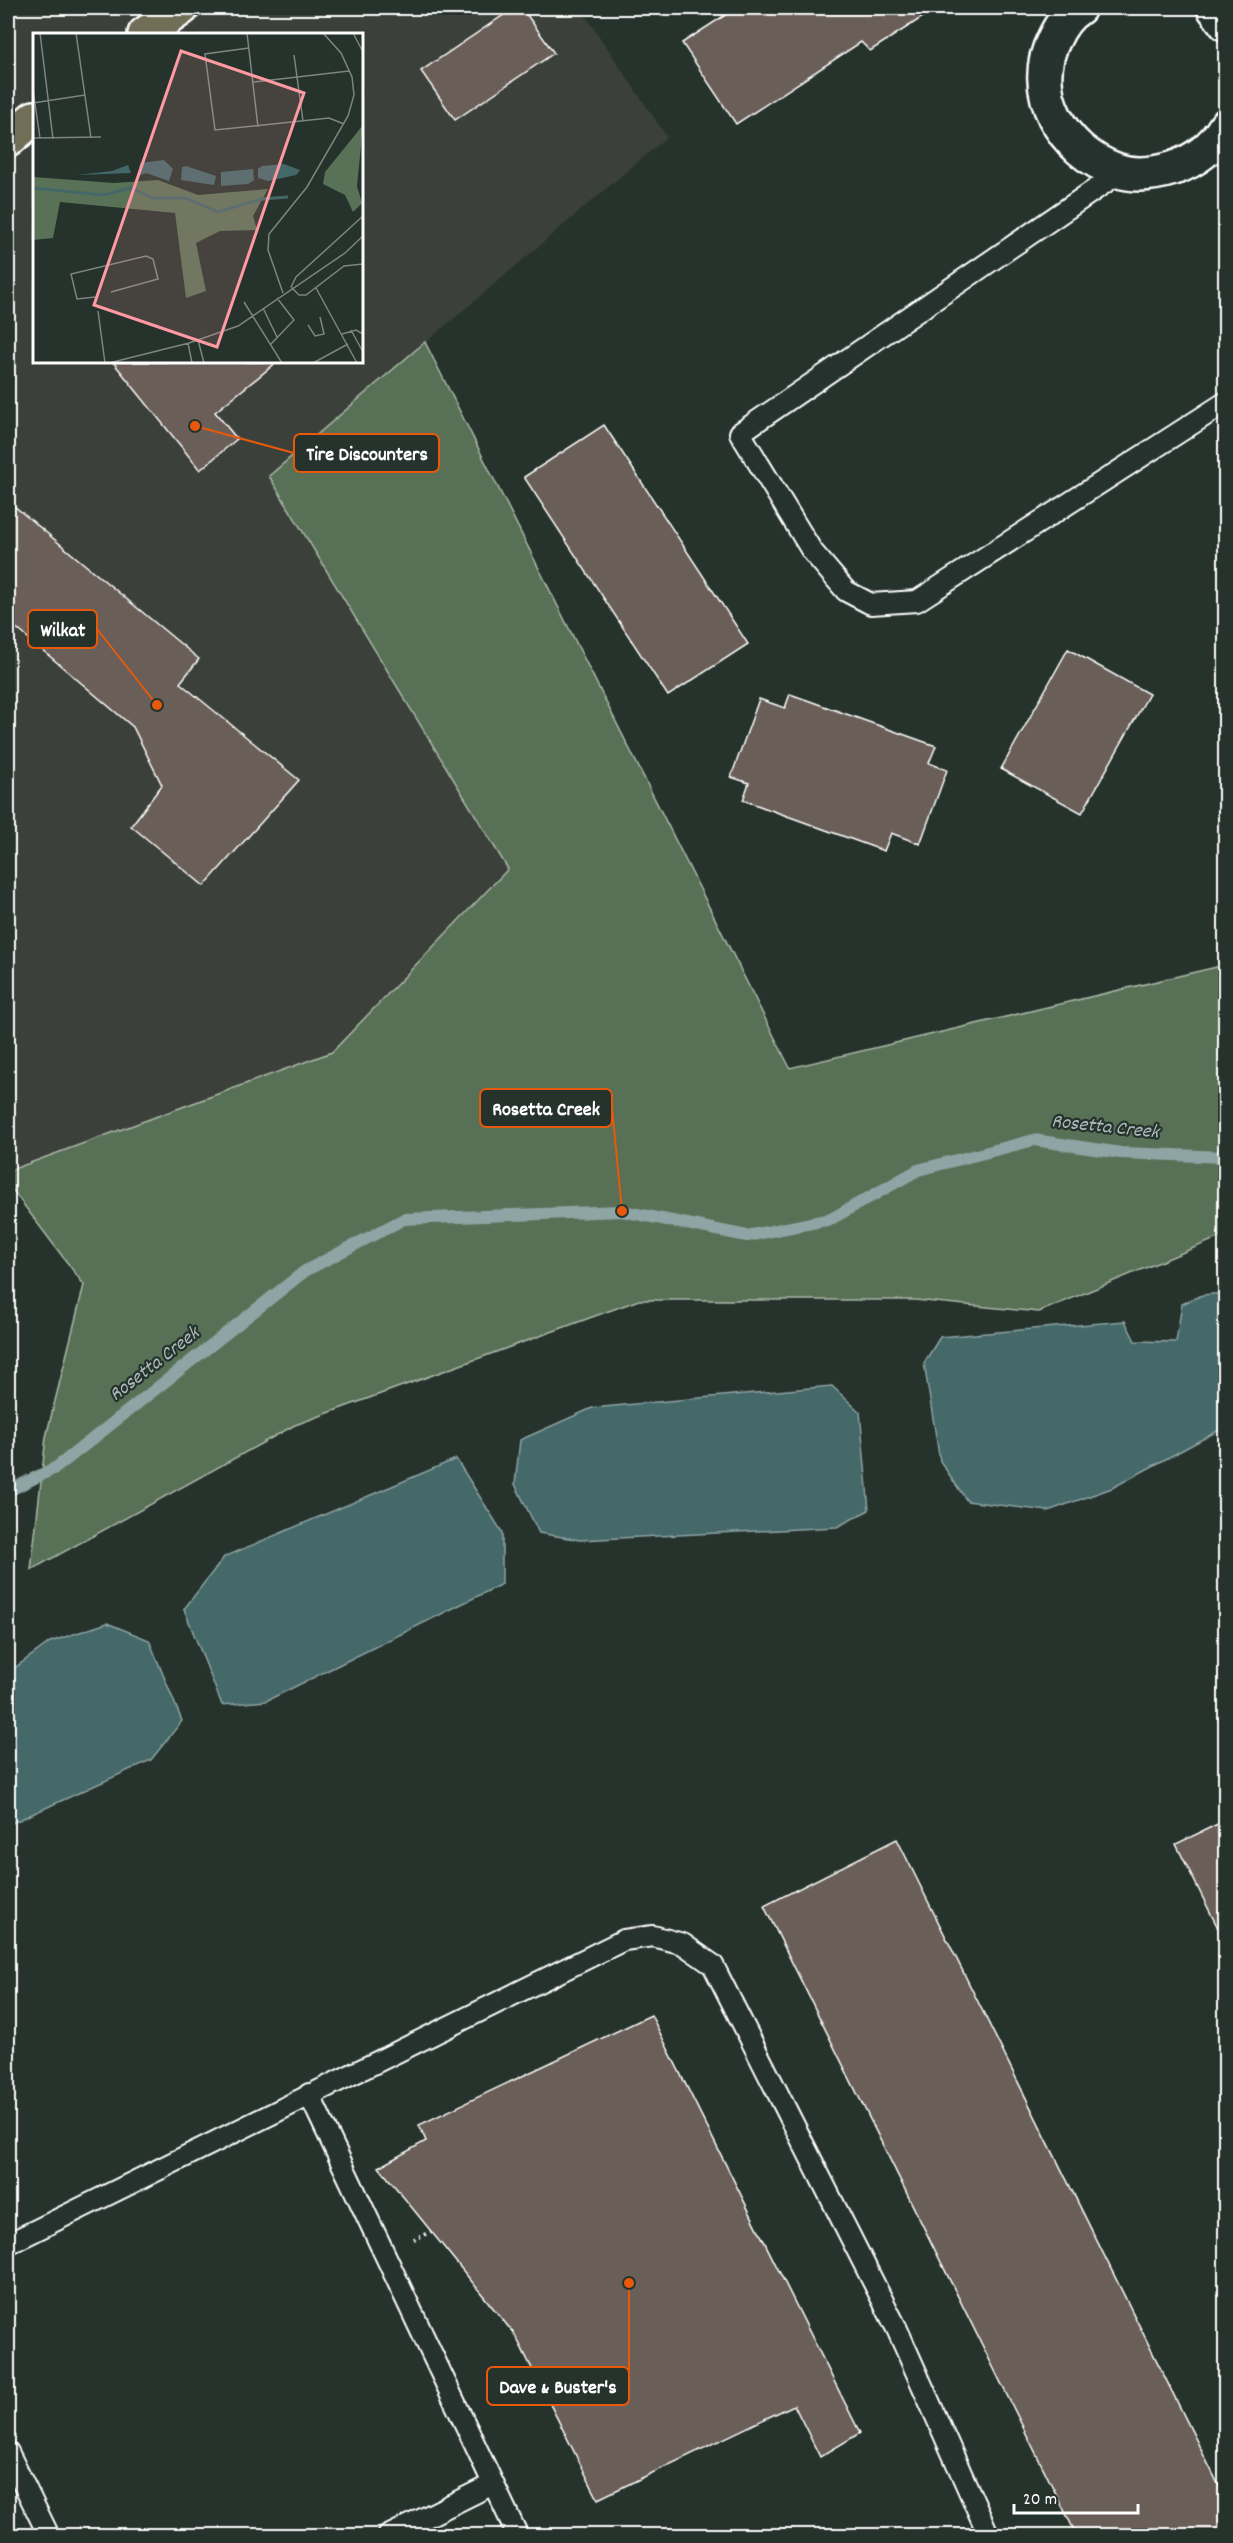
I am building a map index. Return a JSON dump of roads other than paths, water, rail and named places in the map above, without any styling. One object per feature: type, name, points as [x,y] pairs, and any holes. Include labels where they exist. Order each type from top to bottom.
[{"type":"main road","points":[[146,33],[182,8]]},
{"type":"main road","points":[[8,140],[33,119]]},
{"type":"street","points":[[1079,8],[1061,25],[1046,54],[1044,88],[1054,117],[1082,152],[1122,171],[1138,174],[1157,173],[1191,162],[1216,142],[1226,126]]},
{"type":"street","points":[[1215,8],[1226,24]]},
{"type":"lane","points":[[1122,171],[740,433],[812,551],[846,591],[871,604],[917,601],[1226,402]]},
{"type":"lane","points":[[8,2244],[624,1940],[653,1936],[683,1944],[713,1965],[897,2329],[989,2535]]},
{"type":"lane","points":[[309,2094],[518,2535]]},
{"type":"lane","points":[[8,2452],[49,2535]]},
{"type":"lane","points":[[388,2535],[493,2484]]},
{"type":"water","points":[[1225,1293],[1225,1427],[1112,1488],[1048,1511],[967,1501],[940,1461],[924,1363],[940,1337],[1125,1321],[1135,1341],[1176,1342],[1182,1304],[1202,1295]]},
{"type":"water","points":[[832,1386],[860,1412],[869,1510],[837,1527],[580,1540],[539,1533],[515,1484],[520,1440],[592,1408]]},
{"type":"water","points":[[456,1459],[502,1532],[502,1584],[266,1701],[222,1705],[184,1609],[224,1557]]},
{"type":"water","points":[[107,1623],[149,1640],[182,1721],[151,1760],[8,1825],[8,1673],[50,1642]]},
{"type":"waterway","name":"Rosetta Creek","points":[[8,1491],[57,1467],[305,1271],[404,1219],[622,1211],[747,1236],[831,1219],[918,1170],[1034,1140],[1121,1153],[1226,1157]]},
{"type":"place","name":"Tire Discounters","points":[[195,426]]},
{"type":"place","name":"Wilkat","points":[[157,705]]},
{"type":"place","name":"Rosetta Creek","points":[[622,1211]]},
{"type":"place","name":"Dave & Buster's","points":[[629,2283]]}]
